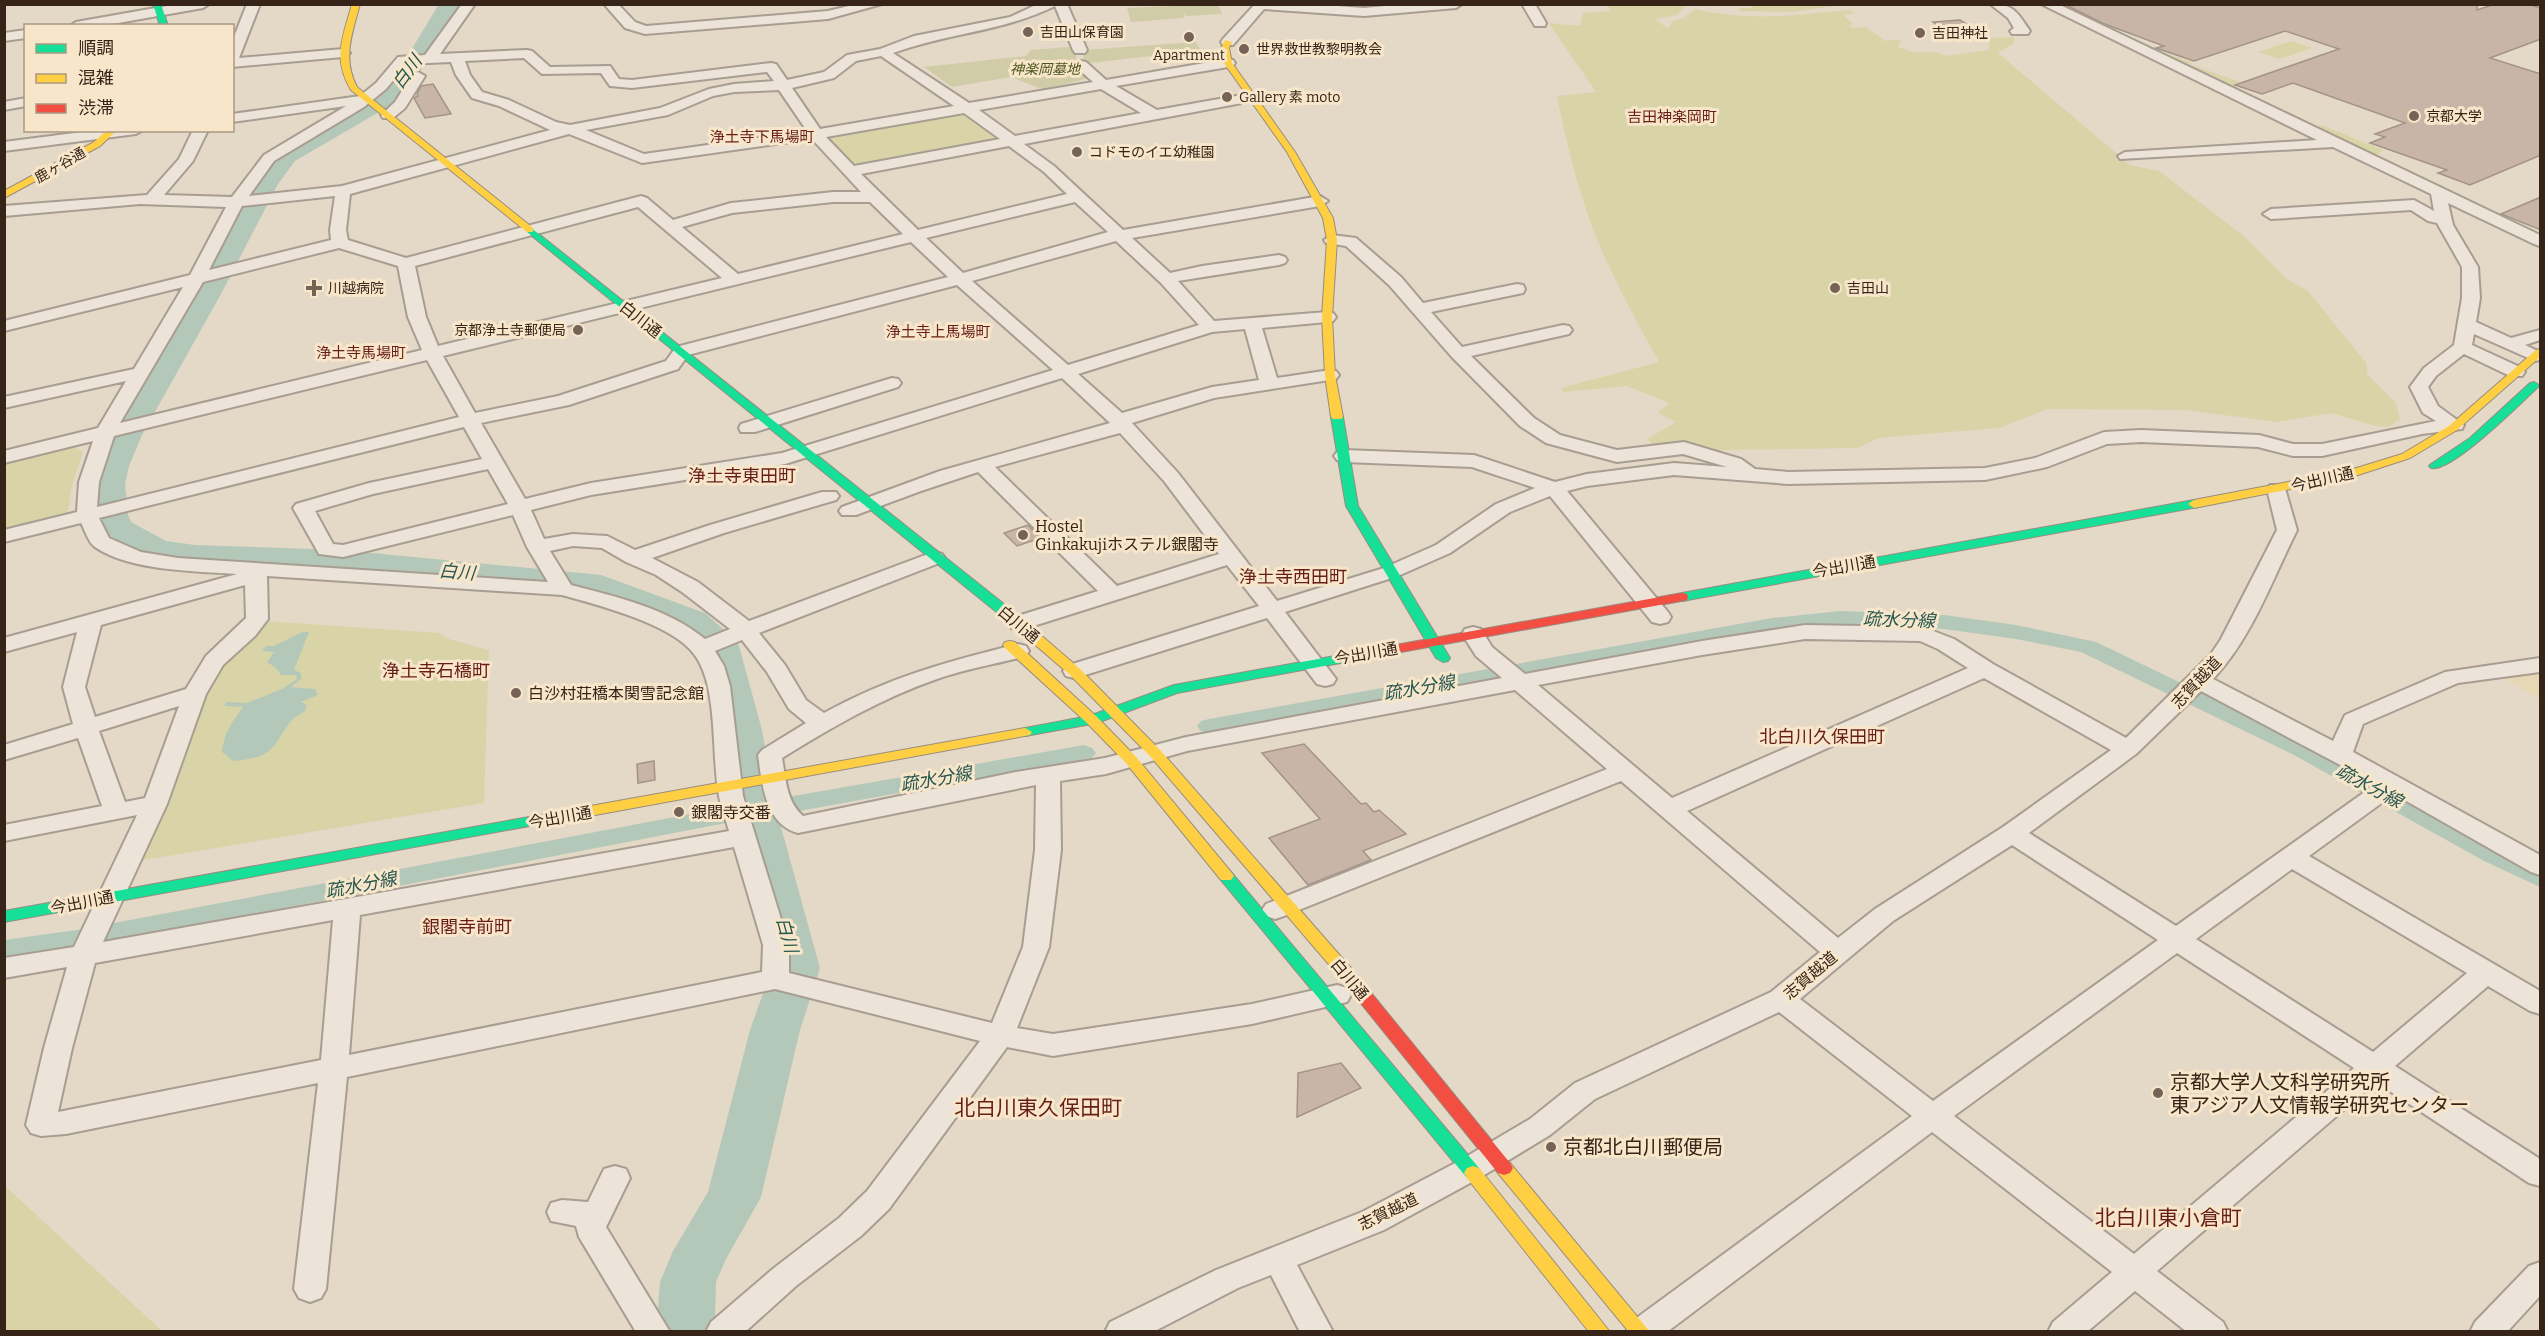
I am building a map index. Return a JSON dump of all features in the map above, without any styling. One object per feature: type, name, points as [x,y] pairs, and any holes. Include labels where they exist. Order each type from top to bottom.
[{"type":"main road","name":"白川通","points":[[356,4],[341,61],[344,76],[368,109]]},
{"type":"main road","points":[[1228,42],[1225,48],[1228,63],[1291,152],[1328,218],[1332,240],[1327,317],[1330,375],[1352,506],[1442,658]]},
{"type":"main road","name":"白川通","points":[[336,91],[368,109],[446,163],[520,236],[623,315],[756,430],[795,459],[868,503],[928,567]]},
{"type":"main road","name":"鹿ヶ谷通","points":[[4,195],[56,168],[112,132]]},
{"type":"main road","points":[[415,156],[441,178]]},
{"type":"main road","name":"白川通","points":[[494,221],[520,236]]},
{"type":"main road","name":"白川通","points":[[655,351],[678,363]]},
{"type":"main road","name":"今出川通","points":[[4,917],[1092,720],[1174,688],[1322,675],[1433,641],[1495,659],[1657,613],[2282,499],[2396,460],[2423,448],[2455,425],[2538,354]]},
{"type":"main road","points":[[2423,470],[2438,464],[2474,440],[2537,387]]},
{"type":"main road","name":"白川通","points":[[756,430],[795,459]]},
{"type":"main road","points":[[825,492],[856,518]]},
{"type":"main road","name":"白川通","points":[[899,552],[928,567],[1019,623],[1074,671],[1155,753],[1359,989],[1601,1332]]},
{"type":"main road","name":"白川通","points":[[1000,636],[1092,720],[1131,760],[1325,998],[1642,1332]]},
{"type":"main road","name":"今出川通","points":[[1115,712],[1161,708]]},
{"type":"street","points":[[90,24],[161,14],[202,4]]},
{"type":"street","points":[[234,56],[254,4]]},
{"type":"street","points":[[429,58],[469,4]]},
{"type":"street","points":[[610,4],[630,25],[645,30],[828,15],[876,4]]},
{"type":"street","points":[[4,211],[152,199],[243,201],[343,191],[570,129],[663,112],[709,93],[734,88],[785,85],[829,75],[852,58],[883,52],[920,39],[1014,20],[1050,4]]},
{"type":"street","points":[[1060,4],[1081,57],[1104,85],[1154,115]]},
{"type":"street","points":[[1228,42],[1262,5],[1364,12],[1456,4]]},
{"type":"street","points":[[1528,4],[1540,23]]},
{"type":"street","points":[[1996,4],[2013,15],[2023,31],[2017,31]]},
{"type":"street","points":[[2047,4],[2541,241]]},
{"type":"street","points":[[4,37],[24,34]]},
{"type":"street","points":[[883,52],[967,108],[1049,168],[1167,279],[1210,327]]},
{"type":"street","points":[[234,61],[343,53]]},
{"type":"street","points":[[789,981],[731,796],[735,786],[719,686],[713,666],[703,647],[685,634],[665,623],[559,583],[258,573],[136,558],[101,542],[92,514],[88,482],[140,373],[202,277],[269,158],[368,109],[403,60],[527,54],[547,71],[605,69],[615,83],[632,84],[771,67],[816,134],[874,197],[960,279],[1006,317],[1121,423],[1190,500],[1322,675]]},
{"type":"street","points":[[457,59],[463,75],[477,94],[504,103],[552,126],[570,129],[642,159],[816,134],[1228,63]]},
{"type":"street","points":[[234,118],[400,105],[418,76]]},
{"type":"street","points":[[851,171],[1253,97]]},
{"type":"street","points":[[4,106],[24,102]]},
{"type":"street","points":[[4,147],[112,132]]},
{"type":"street","points":[[152,199],[186,161],[200,132]]},
{"type":"street","points":[[2125,156],[2335,143]]},
{"type":"street","points":[[340,243],[338,230],[343,191]]},
{"type":"street","points":[[2438,192],[2444,220],[2470,267],[2471,298],[2463,347],[2430,372],[2419,387],[2430,409],[2455,425]]},
{"type":"street","points":[[4,457],[432,353],[600,307],[623,315],[735,280],[1079,196]]},
{"type":"street","points":[[673,225],[731,208],[833,197],[874,197]]},
{"type":"street","points":[[4,326],[340,243],[406,263],[520,236],[642,201],[735,280]]},
{"type":"street","points":[[4,536],[469,420],[562,401],[678,363],[960,279],[1120,235],[1320,201]]},
{"type":"street","points":[[2271,213],[2414,205],[2434,218],[2444,220]]},
{"type":"street","points":[[1332,240],[1350,241],[1395,281],[1459,353],[1527,422],[1553,439],[1617,456],[1684,448],[1734,463],[1752,476]]},
{"type":"street","points":[[1167,279],[1202,271],[1279,260]]},
{"type":"street","points":[[406,263],[417,317],[432,353],[519,506],[537,547],[559,583]]},
{"type":"street","points":[[1419,309],[1517,289]]},
{"type":"street","points":[[494,462],[369,489],[303,508],[326,550],[343,550],[602,487],[795,459],[1210,327],[1327,317]]},
{"type":"street","points":[[1252,323],[1269,383]]},
{"type":"street","points":[[2467,324],[2509,344],[2538,354]]},
{"type":"street","points":[[1459,353],[1563,330]]},
{"type":"street","points":[[2509,344],[2541,335]]},
{"type":"street","points":[[2463,347],[2517,372]]},
{"type":"street","points":[[4,404],[140,373]]},
{"type":"street","points":[[856,518],[868,503],[982,465],[1115,429],[1126,418],[1212,393],[1330,375]]},
{"type":"street","points":[[756,430],[892,383]]},
{"type":"street","points":[[1074,671],[1391,572],[1443,549],[1503,508],[1554,488],[1587,480],[1674,469],[1752,476],[1854,478],[1985,474],[2040,463],[2104,438],[2141,436],[2259,441],[2293,450],[2322,450],[2422,428],[2455,425]]},
{"type":"street","points":[[1344,456],[1474,461],[1554,488],[1657,613]]},
{"type":"street","points":[[982,465],[1113,594]]},
{"type":"street","points":[[633,558],[825,492]]},
{"type":"street","name":"志賀越道","points":[[1121,1332],[1227,1279],[1373,1221],[1482,1162],[1540,1127],[1585,1091],[1781,999],[1884,915],[2012,833],[2128,749],[2200,681],[2220,658],[2232,639],[2287,530],[2282,499]]},
{"type":"street","points":[[537,547],[573,540],[595,540],[615,546],[633,558],[663,571],[690,587],[745,631],[777,670],[797,704],[822,723]]},
{"type":"street","points":[[1019,623],[1231,557]]},
{"type":"street","points":[[703,647],[928,567]]},
{"type":"street","points":[[4,645],[258,573]]},
{"type":"street","points":[[258,573],[257,619],[214,661],[195,694],[154,804],[90,942],[58,1048],[41,1125],[66,1123],[789,981],[1000,1035],[1053,1045],[1252,1014],[1359,989]]},
{"type":"street","points":[[91,621],[74,687],[116,811]]},
{"type":"street","points":[[1018,651],[931,673],[875,694],[770,755],[767,780],[786,815],[798,825],[1016,780],[1047,777],[1131,760],[1495,659],[1702,648],[1805,632],[1923,634],[1946,644],[1985,669],[2128,749]]},
{"type":"street","points":[[1495,659],[1837,952]]},
{"type":"street","points":[[2339,756],[2352,720],[2453,677],[2541,665]]},
{"type":"street","points":[[1669,809],[1985,669]]},
{"type":"street","points":[[2200,681],[2393,783],[2541,866]]},
{"type":"street","points":[[4,753],[195,694]]},
{"type":"street","points":[[1257,915],[1289,906],[1624,771]]},
{"type":"street","points":[[722,1332],[785,1277],[850,1227],[878,1200],[1000,1035],[1036,947],[1048,850],[1047,777]]},
{"type":"street","points":[[1642,1332],[1933,1116],[2393,783]]},
{"type":"street","points":[[4,833],[154,804]]},
{"type":"street","points":[[2012,833],[2541,1174]]},
{"type":"street","points":[[4,968],[90,942],[347,908],[745,837]]},
{"type":"street","points":[[2291,857],[2541,1004]]},
{"type":"street","points":[[310,1289],[334,1069],[347,908]]},
{"type":"street","points":[[2064,1332],[2486,973]]},
{"type":"street","points":[[1781,999],[2212,1332]]},
{"type":"street","points":[[615,1178],[591,1228],[654,1332]]},
{"type":"street","points":[[562,1212],[597,1215]]},
{"type":"street","points":[[1278,1259],[1317,1332]]},
{"type":"street","points":[[2486,1332],[2541,1275]]},
{"type":"shaded area","points":[[1607,4],[1686,6],[1677,15],[1655,19],[1668,29],[1673,21],[1684,18],[1695,9],[1755,16],[1849,10],[1855,13],[1843,15],[1853,24],[1849,25],[1853,28],[1866,27],[1885,41],[1897,39],[1901,41],[1898,47],[1913,52],[1937,52],[1945,56],[1989,50],[1989,38],[2014,37],[2014,43],[1998,53],[2130,165],[2159,171],[2244,236],[2287,279],[2308,291],[2367,364],[2367,374],[2396,403],[2400,420],[2388,427],[2375,426],[2332,413],[2277,422],[2185,410],[2047,409],[1999,428],[1879,438],[1858,448],[1658,451],[1647,439],[1676,422],[1658,413],[1669,403],[1627,386],[1563,392],[1561,388],[1659,362],[1615,280],[1593,229],[1572,164],[1557,96],[1596,92],[1549,23],[1580,26],[1583,13],[1611,11]]},
{"type":"shaded area","points":[[1755,4],[1841,5],[1792,12],[1740,11],[1739,8],[1751,8]]},
{"type":"shaded area","points":[[2291,41],[2312,48],[2279,59],[2258,52]]},
{"type":"shaded area","points":[[2160,52],[2192,62],[2189,64],[2240,82],[2233,85],[2238,88],[2230,87],[2159,54]]},
{"type":"shaded area","points":[[956,113],[964,114],[1000,138],[996,141],[862,166],[851,164],[826,138],[831,134]]},
{"type":"shaded area","points":[[2324,126],[2383,150],[2376,157],[2314,128]]},
{"type":"shaded area","points":[[73,446],[83,452],[72,485],[67,517],[5,533],[5,463]]},
{"type":"shaded area","name":"白沙村荘橋本関雪記念館","points":[[265,621],[439,633],[449,639],[489,650],[484,803],[138,861],[203,692],[223,659]]},
{"type":"shaded area","points":[[302,632],[309,632],[294,670],[301,673],[301,679],[291,687],[315,689],[318,695],[301,702],[307,705],[305,711],[294,718],[271,749],[251,759],[233,761],[222,752],[223,745],[229,728],[243,707],[224,706],[227,702],[247,703],[284,688],[297,679],[296,675],[281,675],[267,662],[274,652],[262,651],[266,646],[274,646]]},
{"type":"shaded area","points":[[2540,672],[2540,699],[2499,676]]},
{"type":"shaded area","points":[[5,1186],[162,1331],[5,1331]]},
{"type":"green space","points":[[1218,4],[1222,14],[1186,16],[1183,10],[1185,16],[1183,18],[1131,22],[1127,8]]},
{"type":"green space","name":"神楽岡墓地","points":[[1195,42],[1201,50],[1083,64],[1084,50]]},
{"type":"green space","name":"神楽岡墓地","points":[[1075,48],[1077,65],[1089,78],[1044,90],[1011,77],[952,87],[924,67],[1026,56],[1031,50]]},
{"type":"building","name":"京都大学","points":[[2064,4],[2477,4],[2477,10],[2495,4],[2527,4],[2541,8],[2541,39],[2490,58],[2541,74],[2541,155],[2470,185],[2438,173],[2447,170],[2370,143],[2385,137],[2375,134],[2405,123],[2293,83],[2262,94],[2235,85],[2339,49],[2285,31],[2194,61],[2156,48],[2164,46],[2102,23]]},
{"type":"building","points":[[1960,20],[1985,36],[1957,39],[1933,22]]},
{"type":"building","points":[[433,84],[451,114],[425,118],[414,98],[418,96],[421,86]]},
{"type":"building","points":[[2541,197],[2541,230],[2501,214]]},
{"type":"building","name":"Hostel Ginkakujiホステル銀閣寺","points":[[1028,525],[1041,538],[1017,546],[1004,533]]},
{"type":"building","points":[[1304,744],[1361,804],[1366,803],[1374,812],[1379,810],[1406,834],[1363,851],[1371,860],[1308,885],[1269,838],[1320,819],[1262,753]]},
{"type":"building","points":[[654,761],[655,780],[638,783],[637,764]]},
{"type":"building","points":[[1341,1063],[1361,1088],[1297,1117],[1298,1073]]},
{"type":"waterway","name":"白川","points":[[451,4],[420,55],[389,96],[286,155],[265,183],[206,294],[125,435],[111,466],[107,484],[110,515],[116,528],[156,551],[195,556],[341,561],[601,586],[691,621],[719,646],[741,730],[754,809],[796,968],[775,1030],[734,1197],[701,1251],[688,1282],[686,1317],[674,1332]]},
{"type":"waterway","name":"疏水分線","points":[[1209,726],[1772,625],[1841,618],[1944,622],[2016,632],[2088,647],[2302,750],[2493,855],[2540,878]]},
{"type":"waterway","name":"疏水分線","points":[[788,805],[1084,753]]},
{"type":"waterway","name":"疏水分線","points":[[4,950],[77,939],[717,817]]},
{"type":"traffic: fast","points":[[157,4],[163,24]]},
{"type":"traffic: fast","points":[[530,230],[1009,615]]},
{"type":"traffic: fast","points":[[2435,466],[2474,440],[2534,385]]},
{"type":"traffic: fast","points":[[1337,417],[1352,506],[1443,658]]},
{"type":"traffic: fast","points":[[1682,597],[2194,504]]},
{"type":"traffic: fast","points":[[1025,732],[1092,720],[1174,689],[1390,650]]},
{"type":"traffic: fast","points":[[4,917],[557,817]]},
{"type":"traffic: fast","points":[[1226,876],[1473,1173]]},
{"type":"traffic: slow","points":[[356,4],[344,46],[345,66],[354,88],[530,230]]},
{"type":"traffic: slow","points":[[1228,42],[1225,48],[1228,63],[1291,152],[1328,218],[1332,240],[1327,317],[1330,375],[1337,417]]},
{"type":"traffic: slow","points":[[4,195],[97,144],[111,132]]},
{"type":"traffic: slow","points":[[2194,504],[2352,473],[2406,456],[2453,428],[2540,352]]},
{"type":"traffic: slow","points":[[1009,615],[1074,671],[1155,753],[1344,971]]},
{"type":"traffic: slow","points":[[1010,645],[1092,720],[1131,760],[1226,876]]},
{"type":"traffic: slow","points":[[557,817],[1025,732]]},
{"type":"traffic: slow","points":[[1504,1168],[1641,1332]]},
{"type":"traffic: slow","points":[[1473,1173],[1601,1332]]},
{"type":"traffic: jam","points":[[1390,650],[1682,597]]},
{"type":"traffic: jam","points":[[1344,971],[1504,1168]]},
{"type":"place","name":"吉田山保育園","points":[[1028,32]]},
{"type":"place","name":"吉田神社","points":[[1920,33]]},
{"type":"place","name":"Apartment","points":[[1189,37]]},
{"type":"place","name":"世界救世教黎明教会","points":[[1244,49]]},
{"type":"place","name":"Gallery 素 moto","points":[[1227,97]]},
{"type":"place","name":"京都大学","points":[[2414,116]]},
{"type":"place","name":"コドモのイエ幼稚園","points":[[1077,152]]},
{"type":"place","name":"川越病院","points":[[314,288]]},
{"type":"place","name":"吉田山","points":[[1835,288]]},
{"type":"place","name":"京都浄土寺郵便局","points":[[578,330]]},
{"type":"place","name":"Hostel Ginkakujiホステル銀閣寺","points":[[1023,535]]},
{"type":"place","name":"白沙村荘橋本関雪記念館","points":[[516,693]]},
{"type":"place","name":"銀閣寺交番","points":[[679,812]]},
{"type":"place","name":"京都大学人文科学研究所 東アジア人文情報学研究センター","points":[[2158,1093]]},
{"type":"place","name":"京都北白川郵便局","points":[[1551,1147]]},
{"type":"district","name":"吉田神楽岡町","points":[[1672,117]]},
{"type":"district","name":"浄土寺下馬場町","points":[[762,137]]},
{"type":"district","name":"浄土寺上馬場町","points":[[938,332]]},
{"type":"district","name":"浄土寺馬場町","points":[[361,353]]},
{"type":"district","name":"浄土寺東田町","points":[[742,476]]},
{"type":"district","name":"浄土寺西田町","points":[[1293,577]]},
{"type":"district","name":"浄土寺石橋町","points":[[436,671]]},
{"type":"district","name":"北白川久保田町","points":[[1822,737]]},
{"type":"district","name":"銀閣寺前町","points":[[467,927]]},
{"type":"district","name":"北白川東久保田町","points":[[1038,1108]]},
{"type":"district","name":"北白川東小倉町","points":[[2168,1218]]}]
